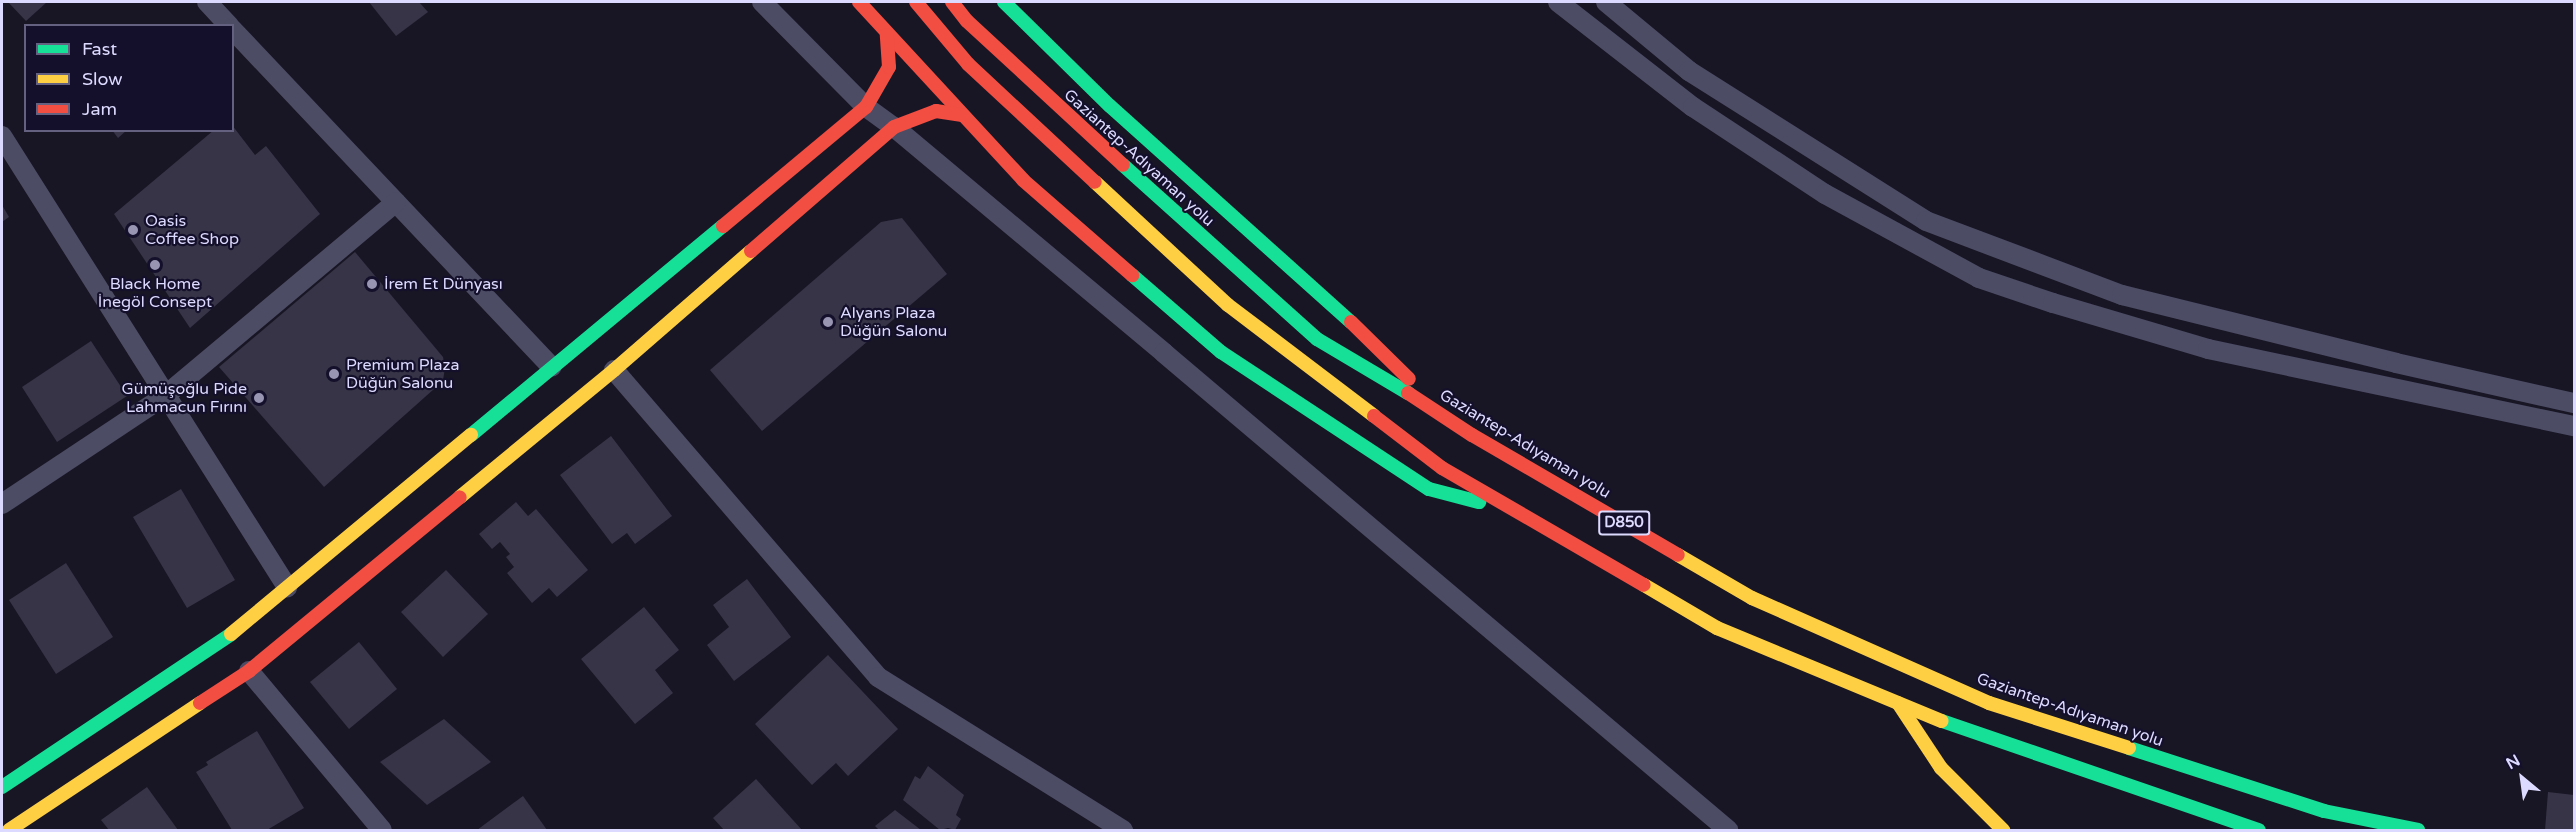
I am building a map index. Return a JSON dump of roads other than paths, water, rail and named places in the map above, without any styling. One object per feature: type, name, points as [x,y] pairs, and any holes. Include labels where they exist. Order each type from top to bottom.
[{"type":"main road","points":[[859,2],[1023,180],[1221,352],[1429,489],[1517,511]]},
{"type":"main road","name":"D850","points":[[916,2],[968,64],[1228,305],[1442,468],[1717,628],[1969,732],[2259,831]]},
{"type":"main road","name":"Gaziantep-Adıyaman yolu","points":[[952,2],[967,21],[1060,109],[1317,339],[1446,416],[1472,435],[1752,598],[1989,703],[2324,812],[2418,831]]},
{"type":"main road","points":[[1004,2],[1110,106],[1347,318],[1446,416]]},
{"type":"main road","points":[[2,787],[223,641],[866,107],[889,67],[887,35]]},
{"type":"main road","points":[[9,831],[249,671],[614,370],[894,127],[936,111],[961,115]]},
{"type":"main road","points":[[1898,703],[1941,768],[2003,831]]},
{"type":"street","points":[[207,2],[227,24]]},
{"type":"street","points":[[762,2],[866,107],[894,127],[1728,831]]},
{"type":"street","points":[[1558,2],[1693,107],[1815,188],[1979,278],[2053,303],[2208,349],[2574,426]]},
{"type":"street","points":[[1605,2],[1689,71],[1926,221],[2122,295],[2396,363],[2574,403]]},
{"type":"street","points":[[234,31],[552,368]]},
{"type":"street","points":[[2,136],[287,587]]},
{"type":"street","points":[[2,504],[166,394],[396,202]]},
{"type":"street","points":[[614,370],[878,677],[1124,831]]},
{"type":"street","points":[[249,671],[382,831]]},
{"type":"place","name":"Oasis Coffee Shop","points":[[133,230]]},
{"type":"place","name":"Black Home İnegöl Consept","points":[[155,265]]},
{"type":"place","name":"İrem Et Dünyası","points":[[372,284]]},
{"type":"place","name":"Alyans Plaza Düğün Salonu","points":[[828,322]]},
{"type":"place","name":"Premium Plaza Düğün Salonu","points":[[334,374]]},
{"type":"place","name":"Gümüşoğlu Pide Lahmacun Fırını","points":[[259,398]]}]
